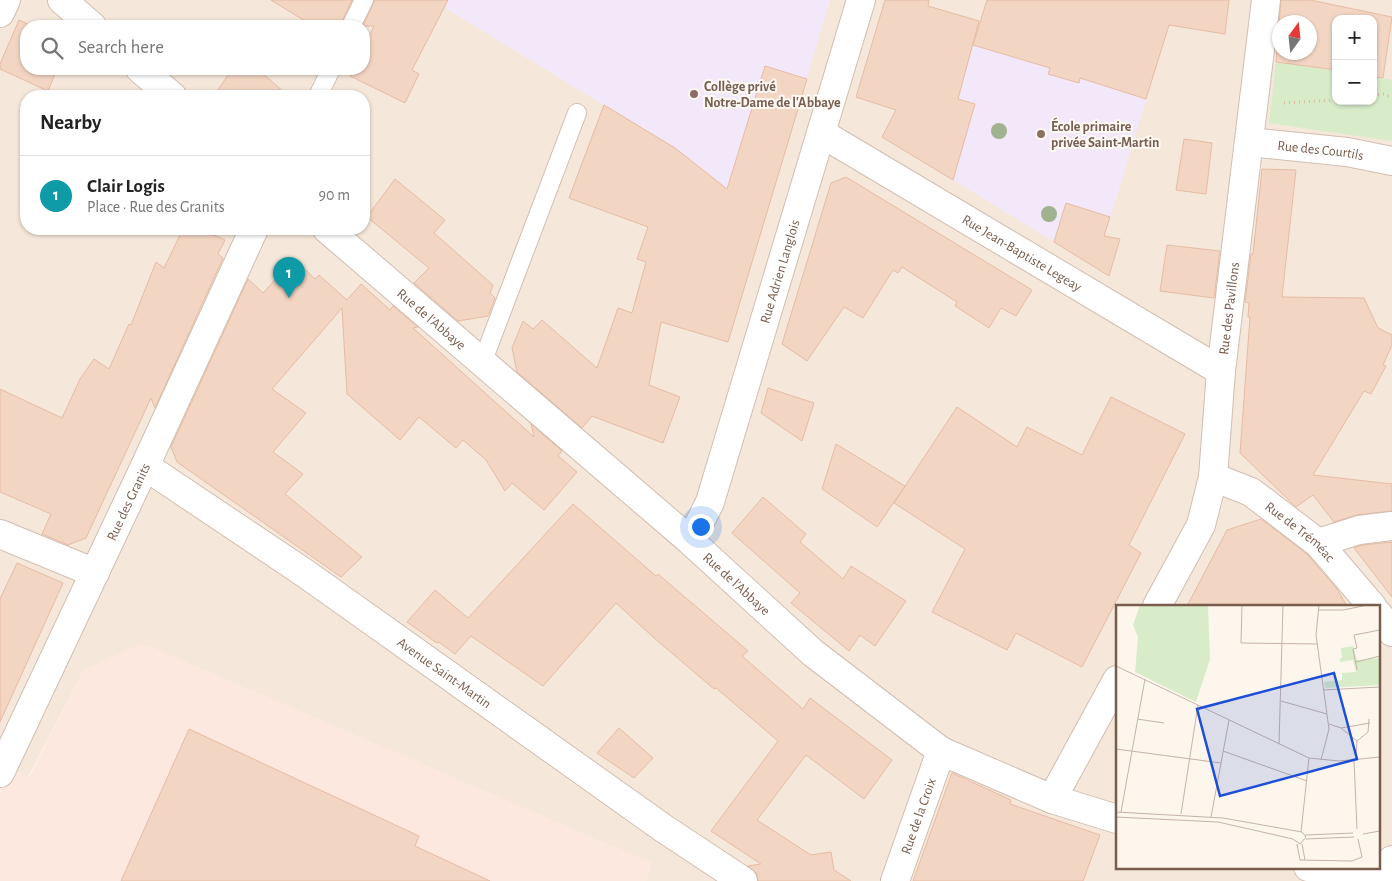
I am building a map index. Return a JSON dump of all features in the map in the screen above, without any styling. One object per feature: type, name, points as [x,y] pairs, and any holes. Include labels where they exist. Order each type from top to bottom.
[{"type":"street","points":[[0,13],[6,0]]},
{"type":"street","points":[[62,0],[85,20]]},
{"type":"street","name":"Rue Adrien Langlois","points":[[687,538],[698,526],[710,502],[822,133],[860,0]]},
{"type":"street","name":"Rue des Pavillons","points":[[1158,605],[1201,525],[1213,477],[1221,372],[1266,0]]},
{"type":"street","points":[[147,75],[165,90]]},
{"type":"street","name":"Rue Jean-Baptiste Legeay","points":[[822,133],[1221,372]]},
{"type":"street","name":"Rue des Courtils","points":[[1249,142],[1347,152],[1392,161]]},
{"type":"street","name":"Rue des Granits","points":[[0,773],[146,466],[251,235]]},
{"type":"street","name":"Rue de l'Abbaye","points":[[334,235],[687,538],[813,653],[941,751],[1052,800],[1116,819]]},
{"type":"street","name":"Avenue Saint-Martin","points":[[146,466],[306,574],[663,828],[743,881]]},
{"type":"street","name":"Rue de Tréméac","points":[[1213,477],[1251,492],[1318,543],[1371,605]]},
{"type":"street","points":[[1318,543],[1359,530],[1392,526]]},
{"type":"street","points":[[0,534],[95,573]]},
{"type":"street","points":[[1380,617],[1392,632]]},
{"type":"street","points":[[1052,800],[1116,682]]},
{"type":"street","name":"Rue de la Croix","points":[[895,881],[941,751]]},
{"type":"street","points":[[1313,868],[1373,880],[1392,860]]},
{"type":"lane","points":[[354,20],[364,0]]},
{"type":"lane","points":[[321,90],[328,75]]},
{"type":"lane","points":[[482,363],[577,113]]},
{"type":"path","points":[[1377,95],[1384,94],[1392,98]]},
{"type":"path","points":[[1254,104],[1332,100]]},
{"type":"shaded area","points":[[0,0],[1392,0],[1392,881],[645,881],[652,863],[84,670],[28,777],[0,764]]},
{"type":"shaded area","name":"Collège privé Notre-Dame de l'Abbaye","points":[[432,0],[830,0],[768,209],[728,189],[677,150]]},
{"type":"shaded area","name":"École primaire privée Saint-Martin","points":[[987,0],[1177,0],[1095,267],[935,169]]},
{"type":"shaded area","points":[[142,643],[652,863],[645,881],[0,881],[0,764],[29,777],[84,670]]},
{"type":"green space","points":[[1276,62],[1332,70],[1332,105],[1377,105],[1377,78],[1392,80],[1392,141],[1269,123]]},
{"type":"building","points":[[271,0],[352,0],[343,20],[303,20]]},
{"type":"building","points":[[375,0],[448,0],[412,70],[419,74],[405,103],[350,76],[370,75],[370,34],[374,26],[370,26],[370,20],[366,20]]},
{"type":"building","points":[[885,0],[929,0],[928,6],[979,21],[958,99],[975,104],[953,180],[882,137],[896,110],[856,97]]},
{"type":"building","points":[[987,0],[1229,0],[1225,34],[1169,25],[1146,99],[1080,78],[1079,83],[1048,74],[1050,68],[973,45]]},
{"type":"building","points":[[1281,0],[1310,0],[1392,17],[1383,78],[1377,77],[1377,15],[1332,15],[1332,69],[1276,62],[1276,60],[1317,60],[1317,15],[1280,15]]},
{"type":"building","points":[[19,20],[20,75],[55,75],[48,90],[46,90],[0,69],[0,64]]},
{"type":"building","points":[[765,66],[807,79],[728,342],[661,322],[649,385],[680,397],[663,443],[592,416],[582,428],[517,372],[512,348],[523,321],[533,329],[542,320],[597,368],[618,308],[632,313],[646,262],[637,259],[648,227],[569,198],[604,105],[675,148],[727,189]]},
{"type":"building","points":[[228,75],[265,75],[281,90],[218,90]]},
{"type":"building","points":[[1184,139],[1212,143],[1206,194],[1176,190]]},
{"type":"building","points":[[1262,169],[1296,170],[1282,297],[1364,298],[1378,328],[1392,335],[1392,345],[1383,365],[1386,366],[1371,394],[1364,391],[1313,475],[1392,484],[1392,511],[1357,515],[1334,522],[1313,495],[1296,507],[1240,453],[1250,317],[1248,317],[1249,303],[1245,302],[1251,254],[1253,254]]},
{"type":"building","points":[[846,177],[1032,290],[1016,316],[1001,308],[989,328],[955,306],[957,302],[902,267],[898,273],[893,270],[863,318],[844,307],[807,361],[782,344],[831,183]]},
{"type":"building","points":[[395,179],[445,220],[434,233],[493,285],[490,293],[495,298],[488,316],[458,321],[414,283],[429,268],[370,219],[370,213]]},
{"type":"building","points":[[1066,203],[1110,217],[1104,236],[1120,239],[1109,276],[1054,242]]},
{"type":"building","points":[[180,235],[214,235],[225,240],[218,254],[223,258],[155,408],[151,398],[86,538],[68,545],[42,534],[51,514],[0,492],[0,389],[62,418],[80,379],[94,359],[109,369],[129,324],[131,325],[156,262],[164,268]]},
{"type":"building","points":[[1167,245],[1220,251],[1214,298],[1160,291]]},
{"type":"building","points":[[294,259],[315,279],[319,275],[347,300],[361,284],[390,310],[393,306],[418,327],[413,328],[534,437],[531,424],[562,451],[558,456],[577,472],[544,510],[512,483],[505,491],[486,460],[463,440],[456,448],[419,417],[400,440],[347,394],[342,308],[272,389],[306,413],[273,452],[303,474],[285,494],[362,557],[341,577],[177,462],[171,447],[248,279],[263,293]]},
{"type":"building","points":[[768,388],[814,403],[802,441],[761,413]]},
{"type":"building","points":[[1111,397],[1185,434],[1129,545],[1141,553],[1082,667],[1016,633],[1007,650],[932,612],[965,549],[894,503],[957,407],[1017,447],[1027,427],[1082,455]]},
{"type":"building","points":[[836,444],[905,486],[877,527],[822,489]]},
{"type":"building","points":[[763,497],[806,534],[800,542],[843,579],[851,566],[906,601],[875,646],[860,635],[849,651],[791,603],[800,593],[732,533]]},
{"type":"building","points":[[573,504],[656,576],[658,574],[748,651],[742,656],[803,709],[810,698],[892,760],[864,799],[806,755],[757,820],[811,855],[831,852],[834,870],[851,881],[758,881],[757,874],[748,866],[761,864],[711,831],[778,741],[716,688],[714,689],[616,603],[543,686],[471,636],[455,654],[407,622],[435,590],[468,618]]},
{"type":"building","points":[[1261,519],[1307,554],[1337,589],[1346,605],[1188,605],[1227,530]]},
{"type":"building","points":[[1392,542],[1392,597],[1354,548],[1362,545]]},
{"type":"building","points":[[17,563],[63,583],[0,722],[0,599]]},
{"type":"building","points":[[619,728],[653,758],[634,778],[597,753]]},
{"type":"building","points":[[189,729],[419,836],[415,846],[490,881],[121,881]]},
{"type":"building","points":[[952,773],[1011,800],[1010,804],[1100,835],[1083,881],[913,881]]},
{"type":"place","name":"Collège privé Notre-Dame de l'Abbaye","points":[[694,94]]},
{"type":"place","name":"École primaire privée Saint-Martin","points":[[1041,134]]},
{"type":"place","name":"Clair Logis","points":[[289,298]]}]
